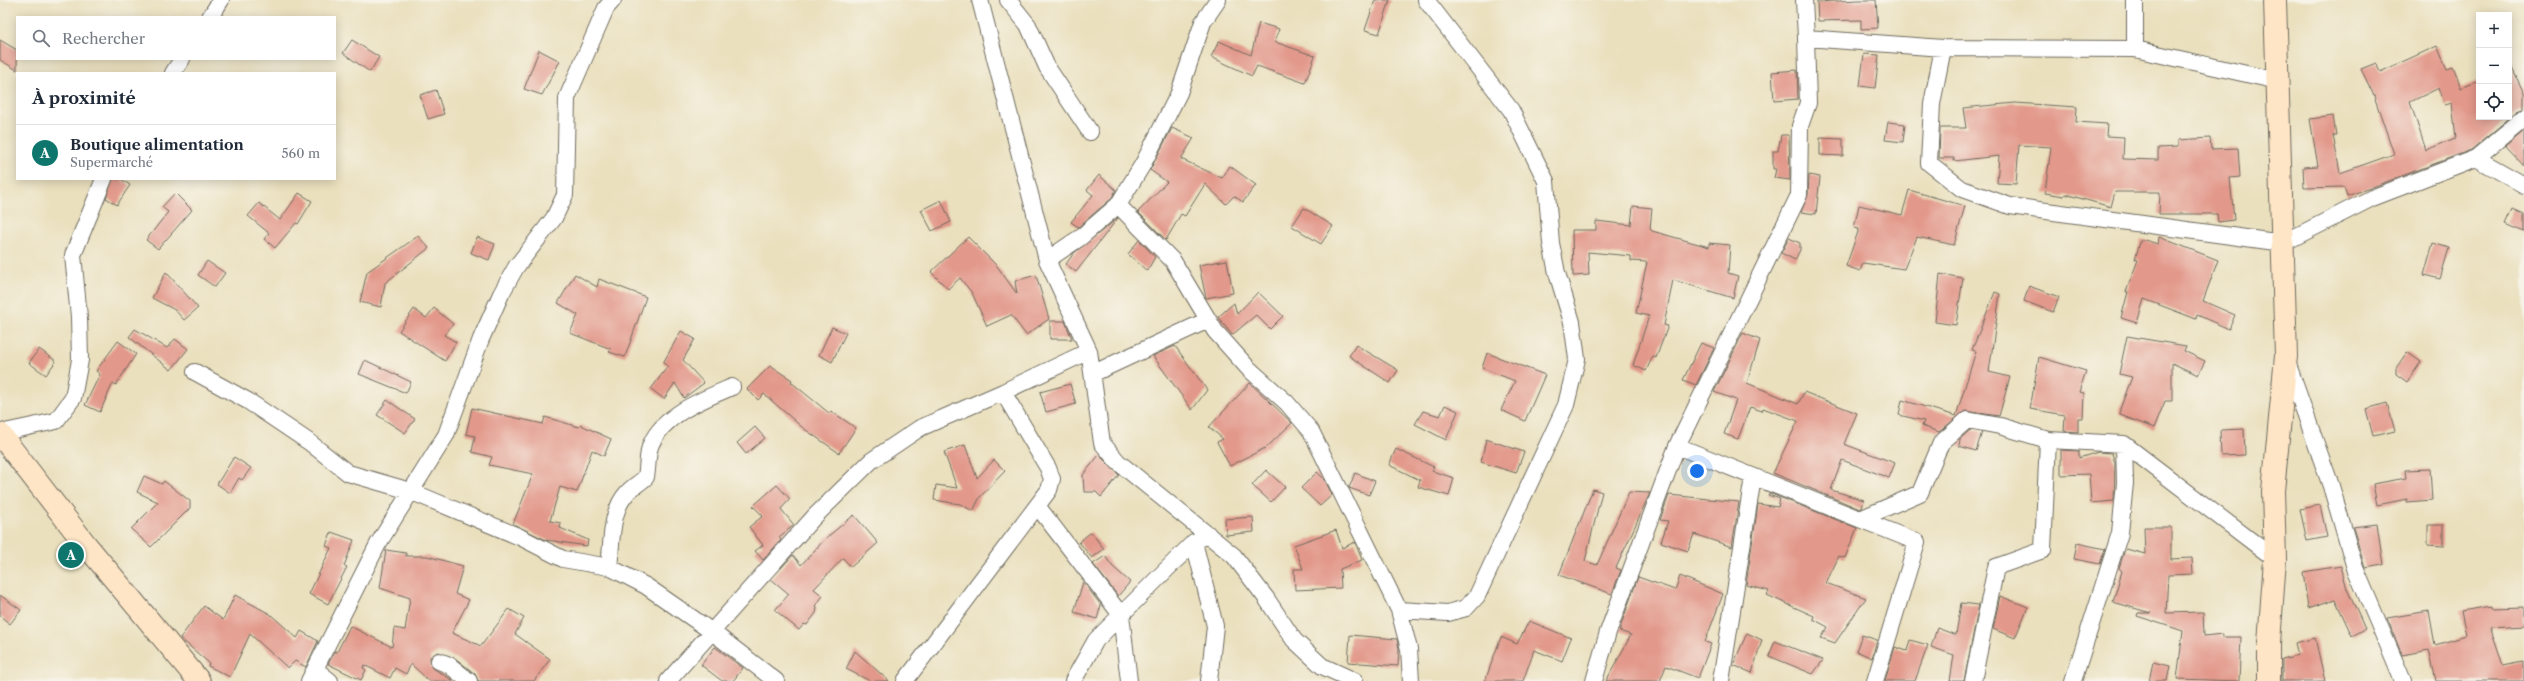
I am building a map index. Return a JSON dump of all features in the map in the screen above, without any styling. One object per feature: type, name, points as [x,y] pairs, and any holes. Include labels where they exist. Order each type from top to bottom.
[{"type":"street","points":[[211,16],[221,0]]},
{"type":"street","points":[[330,681],[312,675],[378,544],[446,435],[481,339],[501,294],[516,267],[554,218],[562,203],[565,195],[567,98],[606,8],[613,0]]},
{"type":"street","points":[[980,0],[1046,260],[1089,351],[1094,373],[1102,443],[1118,462],[1201,538],[1234,556],[1266,598],[1294,640],[1322,666],[1355,681]]},
{"type":"street","points":[[1008,0],[1028,25],[1047,67],[1090,132]]},
{"type":"street","points":[[1046,260],[1081,237],[1118,205],[1143,164],[1179,93],[1203,22],[1218,0]]},
{"type":"street","points":[[1399,610],[1448,614],[1466,608],[1477,596],[1566,405],[1577,359],[1572,322],[1557,273],[1551,243],[1546,181],[1511,110],[1426,0]]},
{"type":"street","points":[[1594,681],[1608,632],[1677,446],[1799,195],[1800,126],[1808,103],[1804,0]]},
{"type":"street","points":[[2269,681],[2269,643],[2275,559],[2273,491],[2275,452],[2286,356],[2275,0]]},
{"type":"street","points":[[2135,4],[2135,49]]},
{"type":"street","points":[[1806,38],[1943,48],[2135,49],[2278,81]]},
{"type":"street","points":[[1943,48],[1932,104],[1929,163],[1962,189],[2010,206],[2096,218],[2124,220],[2283,243],[2372,198],[2476,158],[2524,118]]},
{"type":"street","points":[[174,72],[181,60]]},
{"type":"street","points":[[2476,158],[2524,185]]},
{"type":"street","points":[[104,180],[73,255],[79,317],[80,360],[73,398],[56,421],[0,434],[86,545],[199,681]]},
{"type":"street","points":[[1118,205],[1173,261],[1215,331],[1248,368],[1287,403],[1312,431],[1399,610],[1409,649],[1411,681]]},
{"type":"street","points":[[1094,373],[1208,320]]},
{"type":"street","points":[[668,681],[710,631],[814,517],[871,461],[920,428],[1003,392],[1089,351]]},
{"type":"street","points":[[2286,356],[2331,486],[2355,568],[2403,681]]},
{"type":"street","points":[[195,372],[248,400],[309,442],[348,473],[410,491],[520,537],[563,559],[609,567],[646,586],[710,631],[776,681]]},
{"type":"street","points":[[609,567],[615,519],[620,502],[628,492],[646,477],[651,445],[661,427],[690,406],[732,387]]},
{"type":"street","points":[[904,681],[1050,490],[1052,479],[1003,392]]},
{"type":"street","points":[[1860,519],[1920,493],[1941,443],[1967,420],[2000,426],[2048,440],[2124,444],[2275,559]]},
{"type":"street","points":[[1973,681],[1996,567],[2043,550],[2048,440]]},
{"type":"street","points":[[2073,681],[2120,533],[2124,483],[2124,444]]},
{"type":"street","points":[[1677,446],[1917,542],[1875,681]]},
{"type":"street","points":[[1721,681],[1753,477]]},
{"type":"street","points":[[1038,507],[1121,615],[1129,681]]},
{"type":"street","points":[[1074,681],[1096,640],[1201,538]]},
{"type":"street","points":[[1201,538],[1215,626],[1208,681]]},
{"type":"street","points":[[439,661],[449,665],[469,681]]},
{"type":"building","points":[[1375,0],[1390,0],[1379,34],[1365,30]]},
{"type":"building","points":[[1876,0],[1878,28],[1861,29],[1861,20],[1818,21],[1817,2]]},
{"type":"building","points":[[1259,23],[1279,29],[1275,42],[1315,56],[1305,83],[1257,66],[1252,76],[1211,57],[1219,41],[1251,55]]},
{"type":"building","points":[[0,40],[16,49],[17,70],[0,60]]},
{"type":"building","points":[[352,40],[379,57],[370,72],[343,53]]},
{"type":"building","points":[[2437,46],[2447,69],[2453,67],[2461,88],[2476,82],[2476,120],[2507,120],[2471,150],[2347,196],[2344,187],[2304,188],[2303,167],[2318,166],[2310,119],[2333,116],[2336,135],[2333,135],[2340,173],[2394,154],[2374,96],[2361,69],[2376,63],[2380,72]],"holes":[[[2439,88],[2445,105],[2452,103],[2456,138],[2426,150],[2410,102]]]},
{"type":"building","points":[[539,50],[560,61],[542,95],[524,89]]},
{"type":"building","points":[[1864,54],[1879,55],[1875,88],[1860,86]]},
{"type":"building","points":[[2512,68],[2524,93],[2524,109],[2518,111],[2512,116]]},
{"type":"building","points":[[1797,70],[1798,99],[1774,101],[1772,72]]},
{"type":"building","points":[[436,90],[444,114],[428,119],[420,95]]},
{"type":"building","points":[[2015,103],[2077,107],[2076,122],[2107,124],[2106,136],[2124,137],[2123,159],[2158,160],[2158,148],[2178,147],[2178,140],[2210,138],[2211,149],[2238,148],[2240,177],[2230,178],[2234,220],[2218,222],[2217,214],[2159,214],[2160,192],[2115,192],[2111,207],[2065,194],[2064,196],[2045,193],[2051,147],[2019,145],[2016,184],[1997,183],[1999,156],[1954,161],[1954,158],[1939,158],[1940,128],[1966,128],[1963,108]]},
{"type":"building","points":[[1888,122],[1905,124],[1903,142],[1885,140]]},
{"type":"building","points":[[1172,128],[1194,138],[1181,159],[1222,178],[1230,166],[1256,185],[1243,202],[1234,196],[1226,204],[1205,184],[1185,216],[1181,214],[1166,240],[1138,212],[1167,182],[1150,170]]},
{"type":"building","points":[[2524,130],[2524,166],[2505,146]]},
{"type":"building","points":[[1781,135],[1789,135],[1790,180],[1774,178],[1776,169],[1773,169],[1773,151],[1778,151]]},
{"type":"building","points":[[1820,138],[1843,139],[1843,156],[1820,155]]},
{"type":"building","points":[[1099,175],[1116,190],[1111,199],[1078,227],[1071,222],[1093,195],[1087,190]]},
{"type":"building","points":[[1809,175],[1820,177],[1816,214],[1801,212],[1808,195]]},
{"type":"building","points":[[113,180],[122,180],[130,185],[117,205],[106,198]]},
{"type":"building","points":[[1909,190],[1965,206],[1954,245],[1917,237],[1904,269],[1863,263],[1860,271],[1846,266],[1859,229],[1854,228],[1859,205],[1902,215]]},
{"type":"building","points":[[175,193],[192,210],[158,249],[146,240],[168,212],[162,207]]},
{"type":"building","points":[[299,193],[312,201],[298,224],[296,223],[275,248],[264,239],[269,233],[248,216],[259,203],[280,220]]},
{"type":"building","points":[[941,200],[951,222],[932,231],[921,210]]},
{"type":"building","points":[[1633,206],[1652,208],[1650,229],[1652,231],[1709,247],[1709,243],[1730,245],[1728,273],[1738,276],[1733,298],[1673,280],[1664,325],[1668,326],[1656,358],[1653,356],[1646,371],[1633,365],[1649,316],[1636,313],[1647,262],[1631,261],[1631,256],[1588,252],[1589,275],[1573,276],[1572,230],[1596,230],[1596,221],[1631,225]]},
{"type":"building","points":[[1304,208],[1333,226],[1321,244],[1292,226]]},
{"type":"building","points":[[2513,209],[2524,214],[2524,232],[2506,224]]},
{"type":"building","points":[[1118,218],[1076,272],[1066,264],[1074,253]]},
{"type":"building","points":[[418,236],[429,248],[385,283],[381,307],[360,302],[367,272]]},
{"type":"building","points":[[477,237],[495,244],[489,260],[471,253]]},
{"type":"building","points":[[968,237],[997,266],[1017,294],[1015,281],[1036,275],[1049,319],[1026,335],[1011,315],[987,326],[972,293],[960,278],[948,289],[931,272]]},
{"type":"building","points":[[2159,237],[2218,260],[2203,301],[2235,315],[2229,329],[2197,315],[2196,319],[2144,299],[2137,323],[2121,318],[2128,292],[2126,292],[2138,260],[2135,259],[2141,239],[2158,244]]},
{"type":"building","points":[[1789,238],[1800,243],[1800,250],[1795,260],[1781,253]]},
{"type":"building","points":[[1139,240],[1155,257],[1147,271],[1128,254]]},
{"type":"building","points":[[2433,243],[2449,248],[2440,279],[2424,275]]},
{"type":"building","points":[[1227,260],[1233,293],[1206,298],[1199,265]]},
{"type":"building","points":[[207,261],[225,273],[215,287],[198,275]]},
{"type":"building","points":[[166,272],[198,308],[184,320],[175,310],[152,298]]},
{"type":"building","points":[[575,274],[597,287],[599,279],[646,297],[625,357],[609,352],[611,349],[570,333],[578,315],[558,303]]},
{"type":"building","points":[[1940,274],[1963,278],[1956,325],[1935,322]]},
{"type":"building","points":[[2029,286],[2059,297],[2053,312],[2024,301]]},
{"type":"building","points":[[1258,292],[1283,316],[1270,329],[1256,315],[1232,335],[1218,317],[1234,303],[1237,314]]},
{"type":"building","points":[[1995,292],[2000,294],[1989,372],[2010,377],[1999,416],[1965,411],[1939,432],[1922,426],[1924,421],[1899,415],[1902,400],[1956,416],[1976,351],[1972,350]]},
{"type":"building","points":[[434,308],[453,324],[444,335],[456,342],[445,361],[399,331],[414,309],[426,318]]},
{"type":"building","points":[[1050,321],[1065,321],[1072,339],[1050,339]]},
{"type":"building","points":[[832,327],[846,333],[832,362],[819,355]]},
{"type":"building","points":[[135,329],[167,348],[175,339],[188,349],[171,370],[129,337]]},
{"type":"building","points":[[681,331],[695,339],[683,360],[704,383],[684,398],[675,383],[664,399],[651,389],[668,366],[663,363]]},
{"type":"building","points":[[1743,333],[1760,340],[1747,383],[1798,404],[1804,392],[1857,413],[1844,444],[1895,463],[1889,478],[1842,460],[1831,490],[1864,500],[1862,508],[1860,509],[1773,473],[1798,421],[1763,408],[1762,411],[1750,407],[1738,439],[1724,434],[1736,400],[1714,392]]},
{"type":"building","points":[[2127,336],[2186,346],[2184,351],[2205,361],[2198,375],[2172,363],[2172,401],[2165,401],[2154,428],[2120,415],[2120,409],[2132,377],[2119,374]]},
{"type":"building","points":[[118,341],[136,354],[116,385],[113,383],[100,412],[85,405],[100,374],[96,371]]},
{"type":"building","points":[[1701,343],[1714,348],[1696,385],[1683,380]]},
{"type":"building","points":[[1356,345],[1398,370],[1390,383],[1349,356]]},
{"type":"building","points":[[1175,346],[1207,390],[1192,410],[1153,356]]},
{"type":"building","points":[[39,349],[56,361],[46,375],[29,363]]},
{"type":"building","points":[[2407,352],[2421,362],[2407,382],[2396,374],[2396,368]]},
{"type":"building","points":[[1487,353],[1545,375],[1525,421],[1501,410],[1515,381],[1482,368]]},
{"type":"building","points":[[2039,357],[2086,371],[2079,392],[2084,393],[2083,418],[2078,418],[2078,432],[2064,431],[2065,415],[2030,409]]},
{"type":"building","points":[[365,360],[411,382],[406,393],[359,374]]},
{"type":"building","points":[[770,366],[792,380],[791,382],[829,413],[831,411],[856,428],[839,453],[803,428],[764,394],[758,400],[747,389]]},
{"type":"building","points":[[1250,383],[1292,423],[1267,447],[1230,466],[1217,442],[1223,439],[1209,427]]},
{"type":"building","points":[[1070,384],[1076,404],[1046,412],[1040,392]]},
{"type":"building","points":[[387,400],[415,419],[405,433],[377,415]]},
{"type":"building","points":[[2387,403],[2395,431],[2373,436],[2366,409]]},
{"type":"building","points":[[1445,405],[1458,411],[1446,440],[1415,424],[1423,411],[1440,416]]},
{"type":"building","points":[[472,408],[543,424],[545,417],[579,427],[581,425],[611,439],[604,456],[592,450],[577,492],[560,487],[550,521],[561,523],[560,528],[588,540],[587,546],[546,540],[513,524],[533,474],[489,465],[492,457],[472,452],[475,436],[466,434]]},
{"type":"building","points":[[755,427],[765,438],[746,454],[737,443]]},
{"type":"building","points":[[2244,429],[2245,455],[2221,456],[2220,430]]},
{"type":"building","points":[[1970,430],[1982,432],[1976,451],[1959,446],[1960,439]]},
{"type":"building","points":[[1486,439],[1524,452],[1516,473],[1481,462]]},
{"type":"building","points":[[965,445],[977,478],[994,460],[1005,471],[980,497],[973,511],[960,504],[934,500],[936,485],[957,488],[944,452]]},
{"type":"building","points":[[1396,449],[1434,467],[1432,471],[1454,478],[1449,496],[1418,487],[1420,480],[1389,465]]},
{"type":"building","points":[[2061,450],[2079,451],[2079,458],[2098,452],[2112,453],[2115,463],[2114,501],[2091,503],[2089,474],[2061,475]]},
{"type":"building","points":[[1099,455],[1119,475],[1101,497],[1096,492],[1084,492],[1083,475]]},
{"type":"building","points":[[234,457],[251,468],[242,480],[239,478],[230,493],[217,484]]},
{"type":"building","points":[[2430,469],[2432,500],[2407,502],[2407,499],[2377,505],[2373,484],[2406,478],[2405,470]]},
{"type":"building","points":[[1266,470],[1285,487],[1271,502],[1252,485]]},
{"type":"building","points":[[1317,472],[1325,480],[1332,495],[1320,506],[1301,488]]},
{"type":"building","points":[[1355,473],[1375,481],[1369,495],[1349,488]]},
{"type":"building","points":[[144,476],[162,484],[164,481],[190,501],[190,508],[151,547],[131,529],[158,502],[137,492]]},
{"type":"building","points":[[777,485],[790,499],[781,509],[794,525],[779,537],[781,540],[763,560],[755,551],[763,545],[749,527],[763,516],[753,506]]},
{"type":"building","points":[[1593,489],[1602,492],[1585,561],[1597,565],[1629,492],[1650,493],[1616,568],[1621,570],[1612,594],[1559,575]]},
{"type":"building","points":[[1769,493],[1857,528],[1845,558],[1839,556],[1826,583],[1866,598],[1835,643],[1821,638],[1828,627],[1813,619],[1814,616],[1767,595],[1769,591],[1746,585],[1758,504],[1778,507],[1780,499],[1768,495]]},
{"type":"building","points":[[1669,495],[1739,502],[1732,547],[1694,534],[1688,551],[1661,542],[1668,521],[1660,520]]},
{"type":"building","points":[[2320,505],[2327,537],[2307,541],[2300,509]]},
{"type":"building","points":[[854,515],[878,543],[851,567],[843,558],[814,589],[823,596],[815,606],[817,608],[816,613],[807,625],[804,624],[799,630],[775,610],[789,594],[771,579],[793,555],[801,565],[826,538]]},
{"type":"building","points":[[1253,517],[1254,532],[1226,535],[1225,519]]},
{"type":"building","points":[[2377,524],[2383,565],[2365,568],[2353,527]]},
{"type":"building","points":[[2428,525],[2443,525],[2443,546],[2428,545]]},
{"type":"building","points":[[2144,527],[2171,527],[2171,559],[2192,558],[2193,574],[2168,575],[2166,613],[2203,612],[2204,636],[2222,634],[2222,637],[2241,637],[2239,681],[2177,679],[2183,631],[2137,616],[2138,613],[2151,613],[2113,602],[2122,571],[2119,568],[2126,549],[2145,554]]},
{"type":"building","points":[[1336,530],[1342,548],[1355,542],[1362,560],[1340,569],[1341,588],[1295,590],[1294,569],[1303,569],[1294,545]]},
{"type":"building","points":[[331,532],[354,540],[344,566],[347,567],[328,604],[309,594],[331,548],[326,546]]},
{"type":"building","points":[[1091,532],[1104,549],[1092,558],[1079,542]]},
{"type":"building","points":[[2077,543],[2105,549],[2100,564],[2074,559]]},
{"type":"building","points":[[386,550],[406,553],[406,556],[427,556],[463,566],[455,594],[469,600],[452,633],[481,646],[509,609],[524,618],[515,634],[550,659],[534,681],[478,681],[475,674],[455,658],[438,652],[430,657],[431,667],[454,681],[429,681],[411,664],[406,674],[395,668],[390,678],[364,665],[363,668],[366,670],[361,680],[328,664],[335,651],[337,652],[350,626],[392,647],[394,628],[405,630],[410,598],[380,588]]},
{"type":"building","points":[[1105,556],[1112,566],[1130,582],[1118,596],[1093,564]]},
{"type":"building","points":[[2341,566],[2347,589],[2365,629],[2352,636],[2335,599],[2308,608],[2303,572]]},
{"type":"building","points":[[1680,576],[1723,594],[1705,642],[1711,644],[1698,678],[1666,666],[1660,681],[1606,681],[1631,635],[1619,631],[1638,577],[1675,590]]},
{"type":"building","points":[[1083,582],[1101,605],[1097,619],[1074,612]]},
{"type":"building","points":[[0,595],[21,610],[10,624],[0,616]]},
{"type":"building","points":[[235,595],[270,614],[297,638],[301,631],[318,641],[306,667],[295,661],[288,668],[250,634],[230,677],[208,666],[209,663],[180,638],[204,606],[223,620]]},
{"type":"building","points":[[2000,596],[2028,607],[2015,638],[1993,629]]},
{"type":"building","points":[[1961,603],[1979,605],[1964,681],[1950,681],[1954,655],[1931,647],[1937,628],[1956,635]]},
{"type":"building","points":[[2492,606],[2492,608],[2524,607],[2524,626],[2490,628],[2503,665],[2524,661],[2524,681],[2436,681],[2429,650],[2402,655],[2387,618],[2429,611],[2435,645],[2466,636],[2461,611]]},
{"type":"building","points":[[1529,621],[1571,638],[1562,661],[1534,650],[1523,681],[1485,681],[1501,637],[1517,644]]},
{"type":"building","points":[[1747,633],[1762,640],[1752,673],[1733,665]]},
{"type":"building","points":[[1350,635],[1397,639],[1399,649],[1398,666],[1348,662]]},
{"type":"building","points":[[1862,635],[1877,640],[1872,658],[1856,651]]},
{"type":"building","points":[[2315,638],[2325,681],[2282,681],[2282,659],[2298,655],[2295,643]]},
{"type":"building","points":[[1910,640],[1928,645],[1915,681],[1885,681],[1895,647],[1907,651]]},
{"type":"building","points":[[1775,641],[1823,660],[1813,674],[1769,656]]},
{"type":"building","points":[[715,647],[743,668],[733,681],[722,681],[701,665]]},
{"type":"building","points":[[855,651],[889,681],[870,681],[846,669]]},
{"type":"building","points":[[2153,662],[2170,666],[2167,681],[2149,681]]},
{"type":"place","name":"Boutique alimentation","points":[[71,555]]}]
